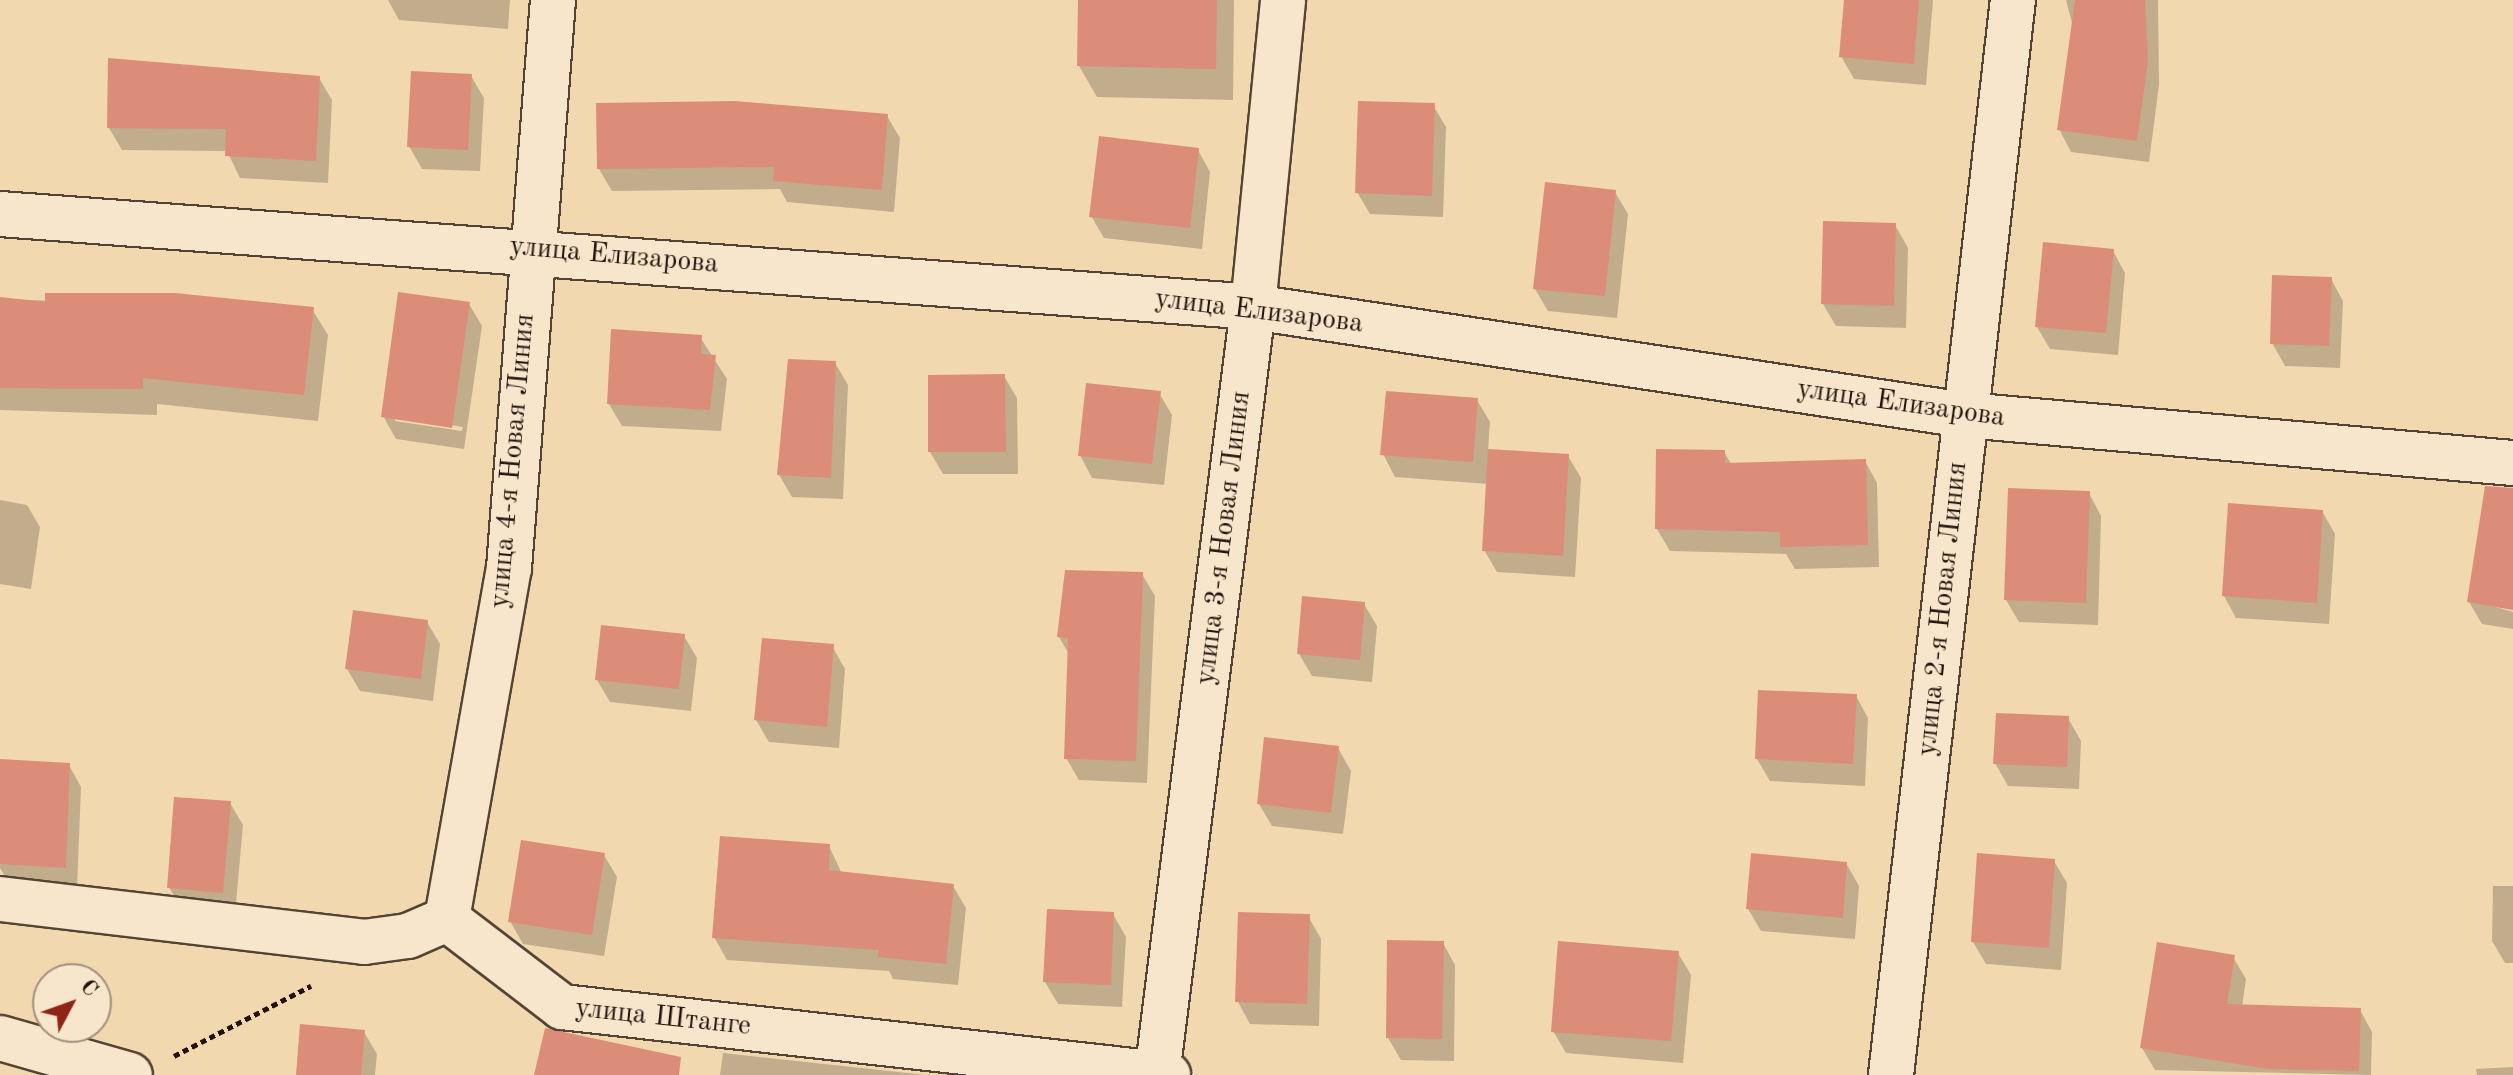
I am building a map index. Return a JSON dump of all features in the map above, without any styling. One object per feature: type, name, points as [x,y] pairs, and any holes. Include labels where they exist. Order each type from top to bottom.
[{"type":"street","name":"улица 4-я Новая Линия","points":[[447,919],[509,568],[530,249],[553,0]]},
{"type":"street","name":"улица 3-я Новая Линия","points":[[1157,1075],[1253,307],[1283,0]]},
{"type":"street","name":"улица 2-я Новая Линия","points":[[1891,1075],[2013,0]]},
{"type":"street","name":"улица Елизарова","points":[[0,214],[530,249],[1253,307],[1965,415],[2513,463]]},
{"type":"street","points":[[0,899],[364,942],[408,936],[447,919]]},
{"type":"street","name":"улица Штанге","points":[[447,919],[562,1007],[1168,1075]]},
{"type":"street","points":[[0,1038],[148,1068]]},
{"type":"path","points":[[148,1068],[322,980]]},
{"type":"building","points":[[1078,0],[1217,0],[1216,69],[1077,66]]},
{"type":"building","points":[[1844,0],[1919,0],[1914,64],[1839,57]]},
{"type":"building","points":[[2075,0],[2145,0],[2148,61],[2137,141],[2057,130]]},
{"type":"building","points":[[108,58],[320,76],[316,161],[225,156],[226,129],[107,128]]},
{"type":"building","points":[[411,71],[472,74],[468,150],[407,147]]},
{"type":"building","points":[[735,101],[888,114],[882,190],[773,181],[774,167],[597,169],[596,103]]},
{"type":"building","points":[[1358,101],[1435,103],[1432,196],[1355,193]]},
{"type":"building","points":[[1099,136],[1199,148],[1190,228],[1089,217]]},
{"type":"building","points":[[1545,182],[1616,190],[1605,296],[1533,289]]},
{"type":"building","points":[[1823,221],[1896,223],[1894,306],[1821,304]]},
{"type":"building","points":[[2043,242],[2114,249],[2106,333],[2035,327]]},
{"type":"building","points":[[2272,275],[2332,277],[2329,346],[2270,344]]},
{"type":"building","points":[[398,292],[470,302],[452,428],[381,417]]},
{"type":"building","points":[[45,293],[175,293],[314,307],[304,395],[143,378],[143,389],[0,388],[0,297],[45,302]]},
{"type":"building","points":[[611,329],[702,335],[701,354],[716,355],[710,410],[607,404]]},
{"type":"building","points":[[788,359],[836,361],[831,478],[777,475]]},
{"type":"building","points":[[1005,374],[1006,452],[928,452],[928,375]]},
{"type":"building","points":[[1086,383],[1161,391],[1152,464],[1078,456]]},
{"type":"building","points":[[1386,391],[1478,398],[1473,462],[1380,455]]},
{"type":"building","points":[[1488,449],[1569,454],[1563,556],[1482,551]]},
{"type":"building","points":[[1656,449],[1725,450],[1725,463],[1866,459],[1868,545],[1780,547],[1780,532],[1655,529]]},
{"type":"building","points":[[2485,486],[2513,488],[2513,610],[2467,602]]},
{"type":"building","points":[[2008,488],[2090,491],[2086,603],[2004,600]]},
{"type":"building","points":[[2228,503],[2323,510],[2317,603],[2222,596]]},
{"type":"building","points":[[1065,570],[1143,572],[1136,761],[1064,759],[1068,638],[1057,637]]},
{"type":"building","points":[[1302,596],[1365,602],[1360,660],[1297,654]]},
{"type":"building","points":[[353,610],[428,620],[421,679],[345,669]]},
{"type":"building","points":[[601,625],[685,634],[679,689],[595,680]]},
{"type":"building","points":[[762,638],[834,644],[827,727],[754,720]]},
{"type":"building","points":[[1758,690],[1857,694],[1853,764],[1755,759]]},
{"type":"building","points":[[1996,713],[2069,716],[2067,767],[1993,764]]},
{"type":"building","points":[[1264,737],[1339,746],[1331,813],[1257,804]]},
{"type":"building","points":[[0,759],[70,763],[66,868],[0,864]]},
{"type":"building","points":[[174,797],[231,801],[223,893],[167,888]]},
{"type":"building","points":[[720,836],[830,844],[829,870],[954,884],[946,964],[878,957],[879,950],[712,938]]},
{"type":"building","points":[[521,840],[605,853],[592,935],[508,922]]},
{"type":"building","points":[[1751,853],[1847,862],[1843,918],[1746,909]]},
{"type":"building","points":[[1977,853],[2055,859],[2049,948],[1971,942]]},
{"type":"building","points":[[1047,909],[1114,912],[1111,985],[1043,982]]},
{"type":"building","points":[[1238,912],[1310,914],[1307,1004],[1235,1002]]},
{"type":"building","points":[[1387,940],[1444,941],[1442,1039],[1386,1038]]},
{"type":"building","points":[[1558,941],[1679,951],[1671,1041],[1551,1032]]},
{"type":"building","points":[[2157,942],[2235,955],[2227,1004],[2361,1008],[2359,1071],[2268,1069],[2140,1048]]},
{"type":"building","points":[[300,1024],[365,1030],[361,1075],[296,1075]]},
{"type":"building","points":[[545,1028],[681,1057],[679,1075],[534,1075]]}]
